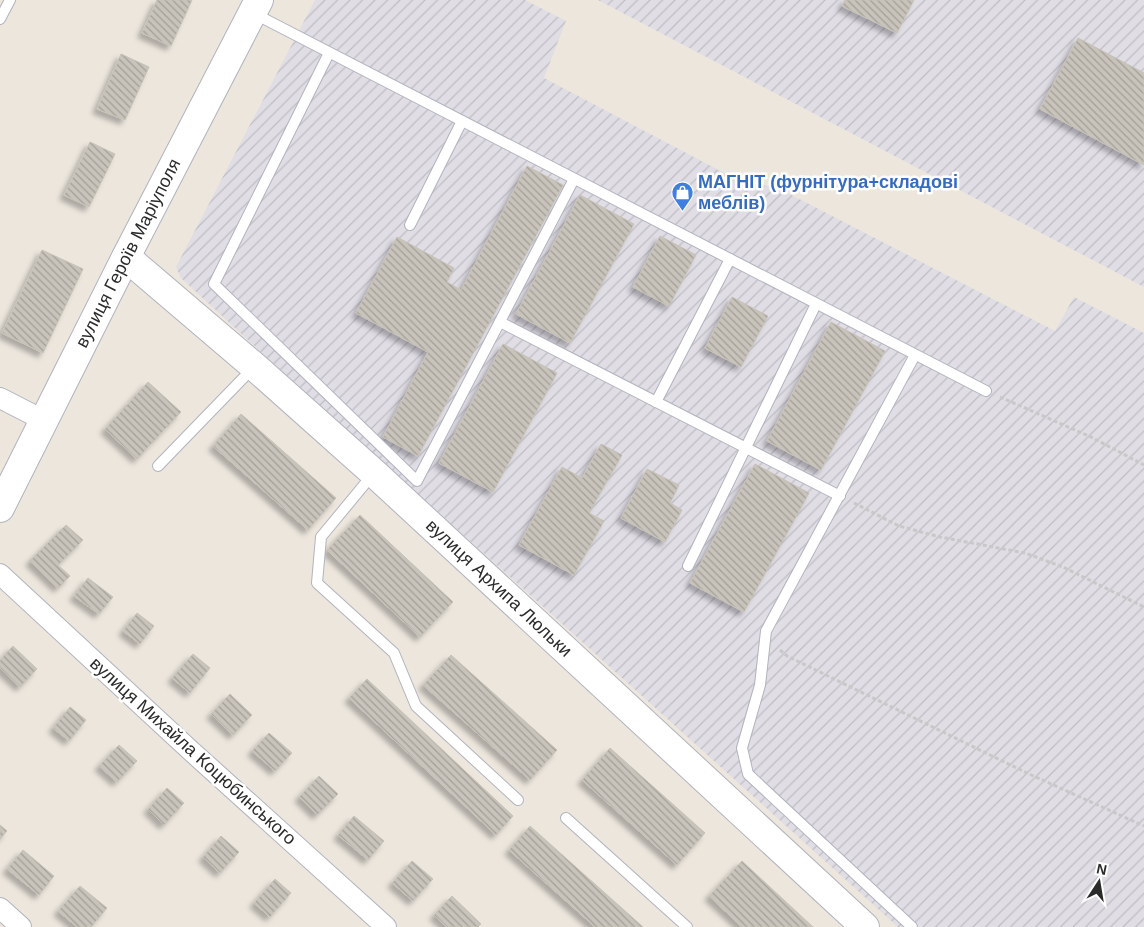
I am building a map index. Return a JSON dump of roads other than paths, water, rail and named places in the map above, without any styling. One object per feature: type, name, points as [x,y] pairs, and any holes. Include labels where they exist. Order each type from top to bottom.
[{"type":"street","name":"вулиця Героїв Маріуполя","points":[[0,508],[43,420],[255,6]]},
{"type":"street","name":"вулиця Архипа Люльки","points":[[126,257],[255,367],[374,473],[865,927]]},
{"type":"street","points":[[0,398],[43,420]]},
{"type":"street","name":"вулиця Михайла Коцюбинського","points":[[0,574],[190,750],[386,927]]},
{"type":"street","points":[[0,908],[21,927]]},
{"type":"lane","points":[[0,19],[10,0]]},
{"type":"lane","points":[[255,6],[329,53],[986,391]]},
{"type":"lane","points":[[329,53],[214,284],[417,481],[574,179]]},
{"type":"lane","points":[[410,225],[462,121]]},
{"type":"lane","points":[[656,402],[730,259]]},
{"type":"lane","points":[[688,566],[816,304]]},
{"type":"lane","points":[[500,322],[840,496]]},
{"type":"lane","points":[[912,927],[748,774],[742,748],[760,685],[766,631],[915,355]]},
{"type":"lane","points":[[158,466],[255,367]]},
{"type":"lane","points":[[374,473],[321,537],[317,582],[394,653],[416,706],[518,800]]},
{"type":"lane","points":[[566,818],[688,927]]},
{"type":"place","name":"МАГНІТ (фурнітура+складові меблів)","points":[[682,211]]}]
